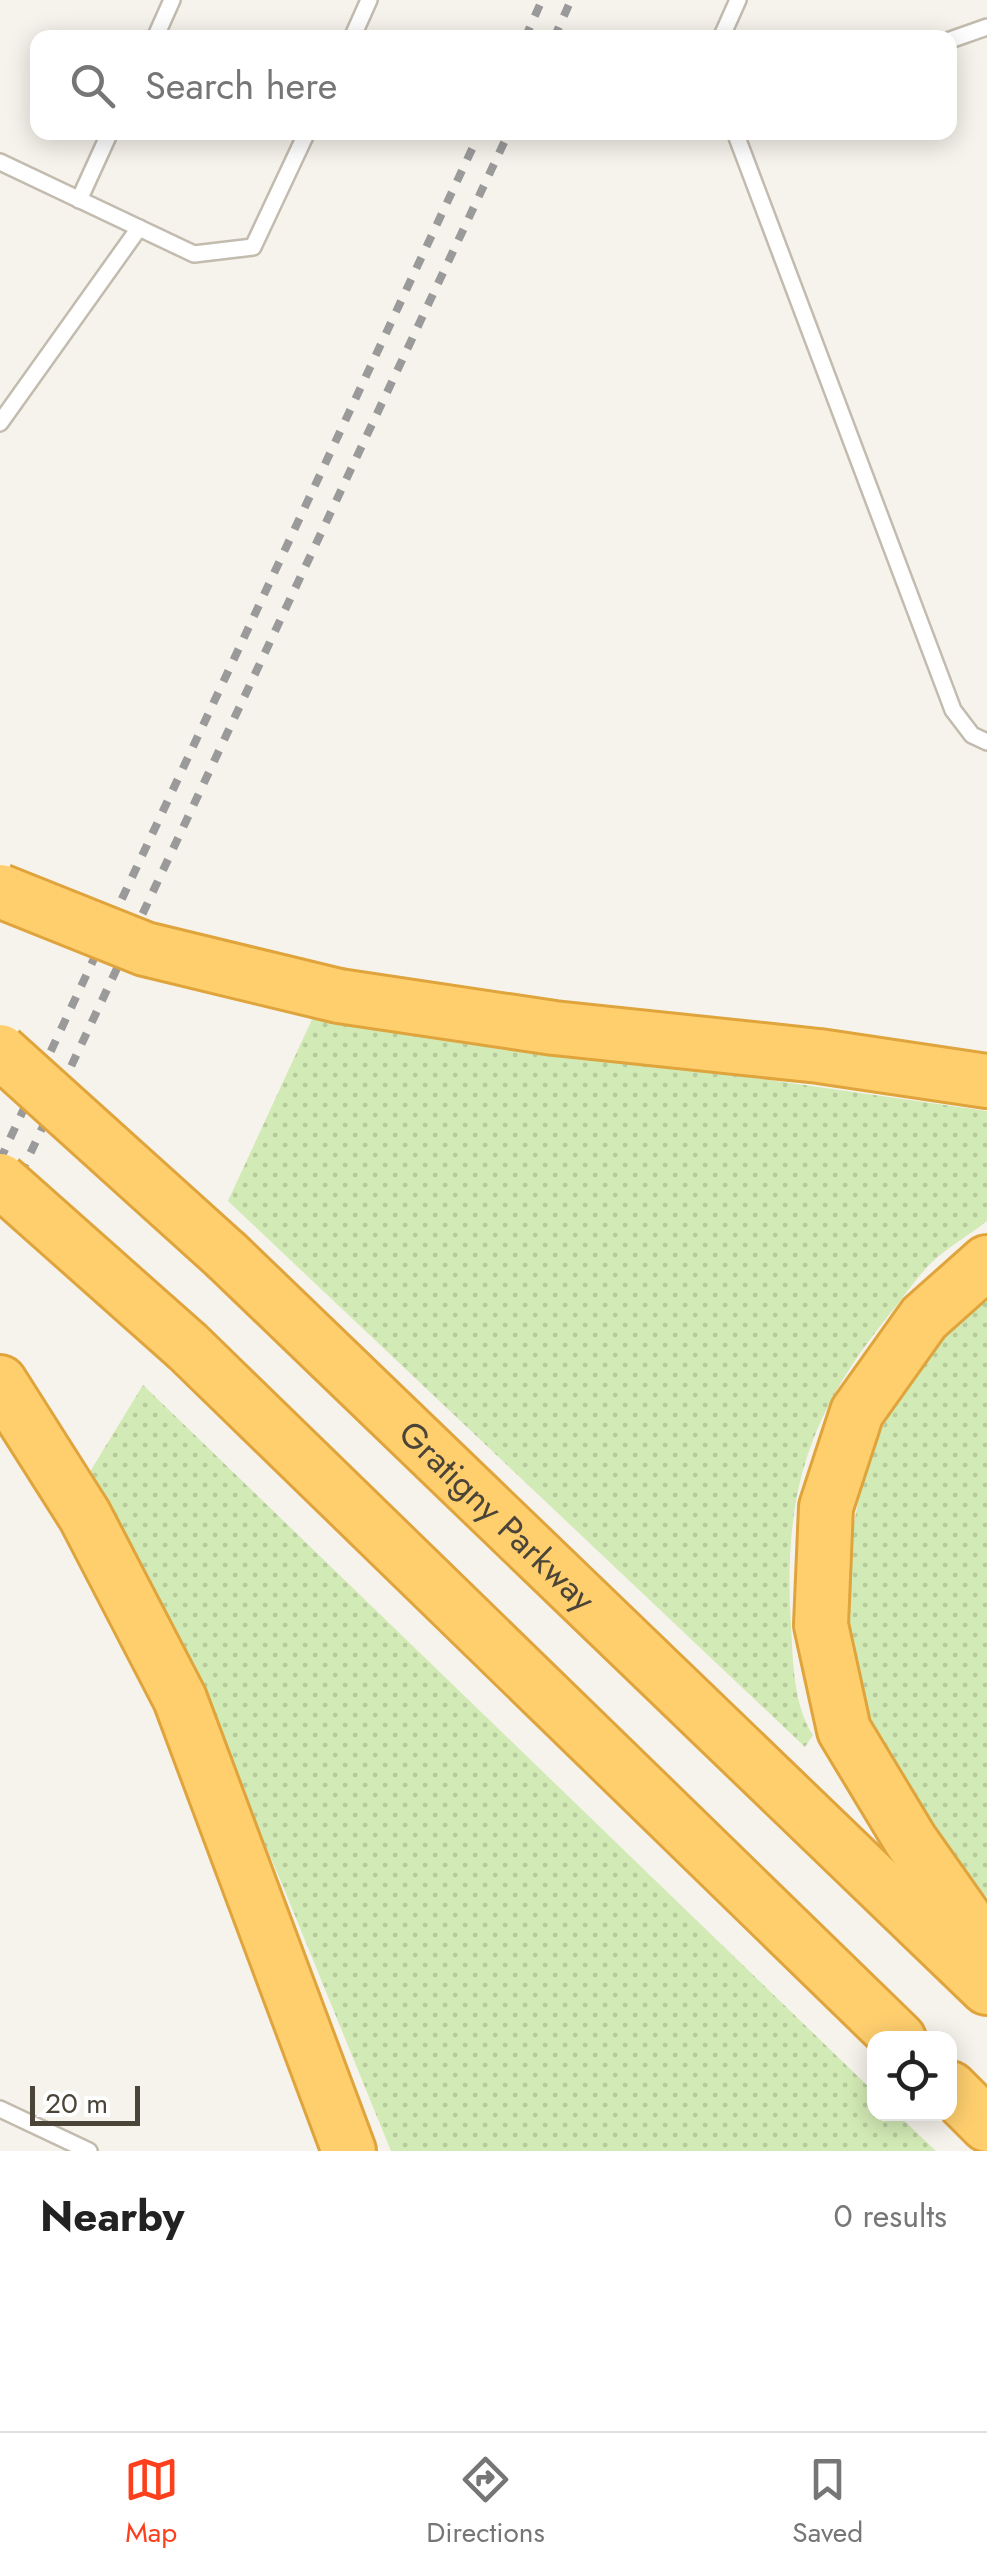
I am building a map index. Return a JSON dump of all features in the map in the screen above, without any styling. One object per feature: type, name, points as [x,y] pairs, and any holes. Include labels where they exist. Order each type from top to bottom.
[{"type":"highway","points":[[0,891],[146,950],[338,996],[554,1028],[819,1056],[987,1081]]},
{"type":"highway","name":"Gratigny Parkway","points":[[0,1052],[227,1256],[987,1988]]},
{"type":"highway","points":[[0,1180],[188,1347],[891,2031]]},
{"type":"highway","points":[[987,1262],[924,1318],[857,1412],[826,1506],[821,1625],[844,1730],[910,1840],[987,1949]]},
{"type":"highway","points":[[0,1382],[85,1516],[180,1699],[349,2151]]},
{"type":"highway","points":[[957,2095],[987,2124]]},
{"type":"lane","points":[[158,30],[172,0]]},
{"type":"lane","points":[[356,30],[369,0]]},
{"type":"lane","points":[[724,30],[738,0]]},
{"type":"lane","points":[[957,38],[987,27]]},
{"type":"lane","points":[[79,200],[106,140]]},
{"type":"lane","points":[[0,162],[194,254],[254,248],[303,140]]},
{"type":"lane","points":[[738,140],[953,710],[972,736],[987,742]]},
{"type":"lane","points":[[0,423],[140,228]]},
{"type":"lane","points":[[0,2110],[89,2151]]},
{"type":"green space","points":[[314,1015],[987,1111],[987,1221],[932,1262],[861,1352],[820,1423],[806,1460],[791,1536],[790,1579],[795,1682],[801,1710],[813,1735],[805,1747],[228,1201]]},
{"type":"green space","points":[[987,1295],[987,1897],[971,1882],[910,1799],[872,1731],[855,1667],[848,1585],[858,1505],[883,1427],[920,1355]]},
{"type":"green space","points":[[143,1385],[867,2085],[867,2121],[904,2121],[936,2151],[391,2151],[213,1725],[80,1488]]},
{"type":"railway","points":[[529,30],[542,0]]},
{"type":"railway","points":[[558,30],[571,0]]},
{"type":"railway","points":[[0,1160],[476,140]]},
{"type":"railway","points":[[0,1218],[505,140]]}]
